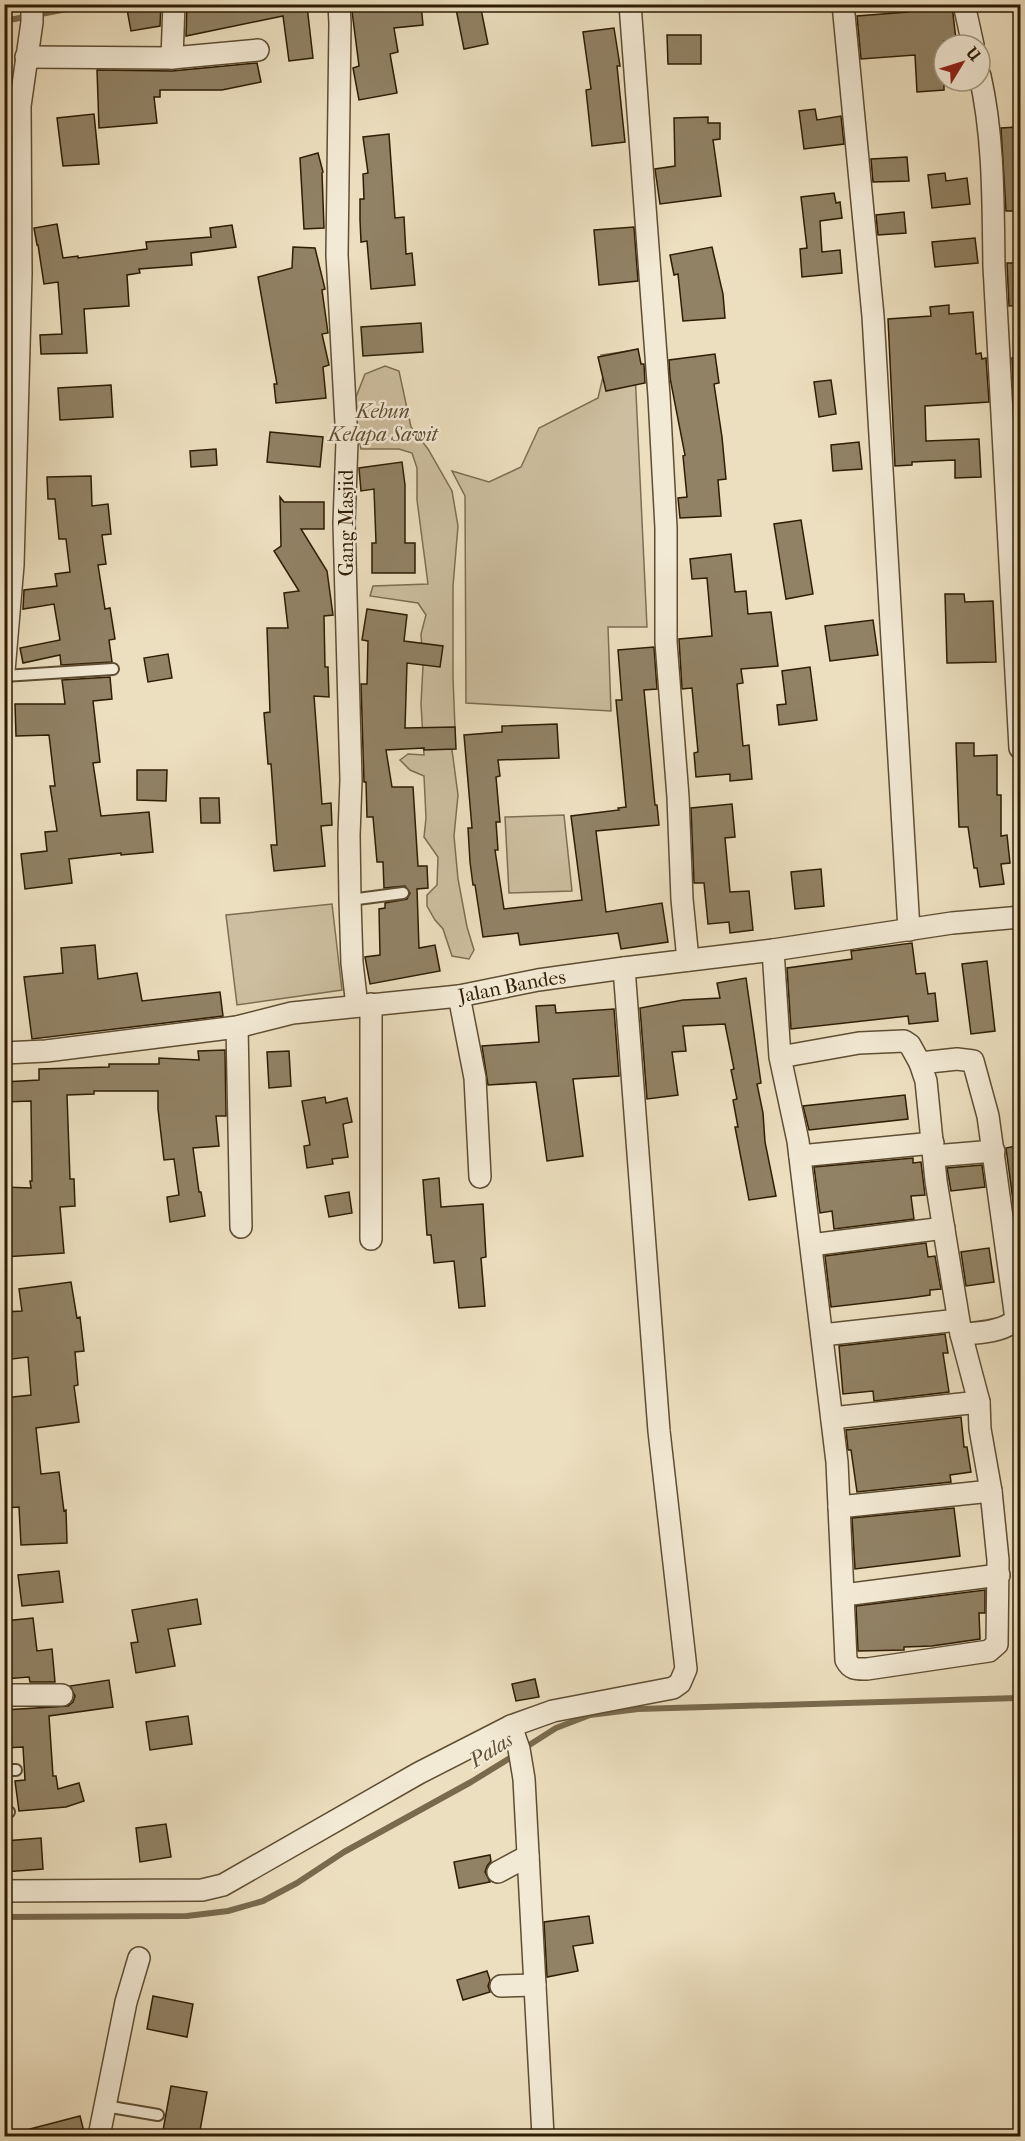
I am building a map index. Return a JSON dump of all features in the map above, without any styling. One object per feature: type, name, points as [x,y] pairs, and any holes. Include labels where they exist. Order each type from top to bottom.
[{"type":"street","points":[[172,58],[174,4]]},
{"type":"street","name":"Gang Masjid","points":[[339,4],[337,255],[346,442],[344,523],[351,780],[350,900],[352,963],[364,1005],[371,1239]]},
{"type":"street","points":[[630,4],[659,396],[666,528],[666,642],[688,960]]},
{"type":"street","points":[[843,4],[873,316],[909,930]]},
{"type":"street","points":[[964,4],[970,33]]},
{"type":"street","points":[[4,674],[21,274],[20,106],[32,12]]},
{"type":"street","points":[[26,57],[172,58],[258,50]]},
{"type":"street","points":[[984,93],[993,186],[994,266],[1020,748]]},
{"type":"street","name":"Jalan Bandes","points":[[4,1053],[46,1051],[237,1027],[292,1013],[459,996],[538,980],[773,950],[952,923],[1020,917]]},
{"type":"street","points":[[773,950],[780,1057],[800,1156],[832,1418],[846,1660],[854,1669],[867,1670],[989,1651],[997,1644],[999,1575],[992,1491],[980,1429],[979,1402],[959,1327],[933,1150],[926,1081],[920,1063],[910,1045],[904,1041],[859,1043],[780,1057]]},
{"type":"street","points":[[4,1891],[202,1890],[223,1885],[419,1773],[511,1726],[553,1711],[673,1688],[680,1683],[686,1669],[659,1431],[624,968]]},
{"type":"street","points":[[459,996],[475,1078],[480,1177]]},
{"type":"street","points":[[237,1027],[241,1227]]},
{"type":"street","points":[[822,1335],[959,1327],[1003,1328],[1012,1324],[1016,1319],[994,1151],[988,1116],[973,1061],[957,1059],[920,1063]]},
{"type":"street","points":[[800,1156],[933,1150],[994,1151]]},
{"type":"street","points":[[811,1245],[944,1228]]},
{"type":"street","points":[[832,1418],[979,1402]]},
{"type":"street","points":[[839,1508],[992,1491]]},
{"type":"street","points":[[843,1595],[999,1575]]},
{"type":"street","points":[[4,1695],[62,1695]]},
{"type":"street","points":[[511,1726],[519,1749],[524,1779],[543,2136]]},
{"type":"street","points":[[498,1872],[528,1856]]},
{"type":"street","points":[[99,2136],[126,2002],[139,1958]]},
{"type":"street","points":[[501,1986],[535,1985]]},
{"type":"lane","points":[[4,674],[113,669]]},
{"type":"lane","points":[[350,900],[403,893]]},
{"type":"lane","points":[[105,2106],[158,2115]]},
{"type":"green space","points":[[634,350],[647,627],[608,627],[611,711],[466,703],[465,496],[452,471],[489,482],[521,467],[539,428],[598,398],[605,368],[601,355]]},
{"type":"green space","name":"Kebun Kelapa Sawit","points":[[385,366],[399,371],[411,427],[428,449],[452,491],[458,526],[453,586],[455,728],[452,750],[458,795],[454,836],[458,879],[474,950],[469,959],[452,956],[443,929],[427,906],[427,895],[437,885],[438,857],[424,837],[426,818],[424,776],[410,770],[400,760],[408,754],[424,755],[421,634],[426,615],[418,603],[370,596],[373,586],[428,584],[417,500],[417,468],[412,453],[399,449],[361,449],[357,430],[356,397],[365,374]]},
{"type":"green space","points":[[564,815],[572,891],[509,893],[505,817]]},
{"type":"green space","points":[[332,904],[342,990],[237,1005],[226,915]]},
{"type":"building","points":[[126,4],[161,4],[160,26],[131,31]]},
{"type":"building","points":[[187,4],[307,6],[313,58],[289,61],[283,16],[186,36]]},
{"type":"building","points":[[357,4],[421,4],[423,25],[394,28],[398,52],[390,54],[397,93],[359,100],[353,68],[359,66],[352,11],[358,10]]},
{"type":"building","points":[[455,4],[480,4],[488,44],[464,49]]},
{"type":"building","points":[[952,5],[955,33],[932,33],[932,91],[917,92],[915,55],[861,59],[857,16],[908,12],[908,9]]},
{"type":"building","points":[[614,28],[620,66],[617,66],[625,142],[592,146],[586,90],[591,89],[583,32]]},
{"type":"building","points":[[667,35],[701,35],[701,64],[668,64]]},
{"type":"building","points":[[257,63],[261,82],[222,90],[160,90],[160,97],[154,97],[157,123],[99,128],[97,70],[172,71]]},
{"type":"building","points":[[815,109],[817,120],[841,116],[844,144],[804,149],[799,111]]},
{"type":"building","points":[[94,114],[99,164],[63,166],[57,118]]},
{"type":"building","points":[[708,117],[708,123],[720,123],[720,139],[713,140],[721,196],[660,204],[655,169],[675,166],[674,118]]},
{"type":"building","points":[[1020,127],[1020,211],[1006,211],[1001,128]]},
{"type":"building","points":[[389,134],[395,218],[404,217],[406,254],[412,253],[415,285],[371,289],[367,241],[361,242],[360,199],[364,199],[363,174],[368,173],[363,137]]},
{"type":"building","points":[[318,153],[323,172],[324,228],[304,229],[300,158]]},
{"type":"building","points":[[907,157],[909,181],[873,182],[871,159]]},
{"type":"building","points":[[945,173],[946,181],[967,178],[970,204],[932,208],[928,175]]},
{"type":"building","points":[[834,193],[836,203],[840,202],[842,218],[820,221],[822,252],[840,250],[842,273],[802,277],[800,249],[807,248],[801,197]]},
{"type":"building","points":[[904,212],[906,233],[878,235],[876,215]]},
{"type":"building","points":[[57,224],[63,258],[147,249],[146,242],[211,237],[210,228],[232,225],[236,247],[191,253],[192,265],[139,269],[140,273],[127,275],[129,306],[84,309],[87,353],[41,354],[40,335],[62,334],[58,282],[44,284],[34,228]]},
{"type":"building","points":[[634,227],[638,281],[599,285],[594,230]]},
{"type":"building","points":[[975,238],[978,263],[935,267],[932,242]]},
{"type":"building","points":[[293,247],[315,248],[325,289],[322,290],[328,333],[322,334],[329,365],[323,367],[326,398],[276,403],[274,384],[277,384],[258,277],[292,268]]},
{"type":"building","points":[[712,247],[723,294],[725,318],[683,321],[678,274],[674,275],[670,255]]},
{"type":"building","points":[[1007,263],[1020,263],[1020,305],[1009,306]]},
{"type":"building","points":[[949,305],[949,314],[973,312],[976,354],[981,353],[982,359],[986,358],[989,402],[925,406],[926,441],[979,439],[981,477],[955,478],[955,460],[912,462],[912,465],[895,466],[888,319],[931,316],[930,307]]},
{"type":"building","points":[[421,323],[423,352],[363,356],[361,327]]},
{"type":"building","points":[[638,349],[641,364],[644,364],[645,383],[606,391],[598,357]]},
{"type":"building","points":[[715,354],[719,383],[714,384],[726,479],[718,480],[721,516],[680,518],[678,498],[687,497],[683,456],[685,455],[670,378],[669,360]]},
{"type":"building","points":[[1020,357],[1020,401],[1014,401],[1012,358]]},
{"type":"building","points":[[831,380],[836,414],[819,417],[814,382]]},
{"type":"building","points":[[111,385],[113,417],[60,420],[58,388]]},
{"type":"building","points":[[270,432],[323,437],[320,467],[267,462]]},
{"type":"building","points":[[859,442],[862,469],[833,471],[831,445]]},
{"type":"building","points":[[216,449],[217,465],[191,467],[190,451]]},
{"type":"building","points":[[402,462],[405,485],[405,543],[415,543],[415,573],[372,573],[372,543],[376,543],[374,489],[361,491],[359,468]]},
{"type":"building","points":[[91,476],[92,506],[108,504],[111,534],[102,535],[106,564],[98,565],[105,609],[110,608],[115,639],[109,640],[112,662],[61,665],[60,655],[23,663],[20,648],[60,640],[54,604],[23,609],[24,590],[57,586],[55,574],[70,572],[66,539],[59,539],[55,499],[48,499],[47,477]]},
{"type":"building","points":[[280,497],[284,502],[324,502],[324,529],[301,529],[327,571],[333,615],[324,616],[325,667],[328,667],[329,697],[314,696],[322,804],[331,803],[332,825],[321,826],[325,866],[274,871],[271,845],[277,845],[271,764],[268,764],[264,713],[270,712],[267,628],[288,628],[284,593],[299,591],[274,551],[281,546]]},
{"type":"building","points":[[801,520],[813,594],[786,599],[774,524]]},
{"type":"building","points":[[731,554],[735,592],[746,591],[748,614],[771,612],[778,666],[741,669],[743,683],[737,684],[743,746],[749,745],[752,779],[730,781],[730,774],[696,777],[694,753],[698,752],[692,688],[682,689],[679,639],[712,636],[707,578],[692,579],[690,559]]},
{"type":"building","points":[[945,594],[964,594],[965,602],[993,601],[996,662],[947,663]]},
{"type":"building","points":[[367,609],[407,615],[404,641],[443,646],[440,667],[407,663],[405,728],[455,727],[456,749],[386,750],[392,787],[413,787],[418,866],[427,866],[428,888],[417,889],[419,948],[435,945],[440,971],[370,984],[365,957],[380,955],[379,909],[385,908],[385,903],[407,899],[410,893],[405,886],[384,888],[383,862],[377,862],[373,817],[367,817],[361,684],[367,684],[368,641],[362,640]]},
{"type":"building","points":[[873,620],[878,655],[830,661],[825,626]]},
{"type":"building","points":[[654,647],[657,689],[644,690],[659,825],[596,831],[606,912],[662,903],[668,942],[621,949],[618,933],[520,945],[518,933],[483,937],[470,862],[468,828],[472,828],[464,735],[502,732],[502,726],[557,724],[559,758],[498,760],[500,776],[496,777],[500,822],[496,822],[498,850],[495,850],[504,909],[582,900],[571,816],[619,810],[618,808],[626,807],[616,700],[622,700],[618,650]]},
{"type":"building","points":[[168,654],[172,678],[148,682],[144,658]]},
{"type":"building","points":[[810,667],[817,720],[779,725],[777,705],[786,704],[782,671]]},
{"type":"building","points":[[110,677],[112,699],[93,701],[100,762],[93,763],[101,816],[149,812],[153,852],[69,859],[72,883],[25,889],[21,854],[47,851],[45,832],[57,831],[50,786],[55,786],[49,735],[16,736],[15,704],[65,704],[62,680]]},
{"type":"building","points":[[956,743],[974,743],[974,756],[997,755],[997,795],[1001,795],[1001,836],[1007,835],[1010,863],[1001,864],[1004,884],[980,887],[977,868],[974,868],[968,827],[959,827]]},
{"type":"building","points":[[137,770],[167,770],[166,801],[137,800]]},
{"type":"building","points":[[200,798],[219,798],[220,823],[201,823]]},
{"type":"building","points":[[732,804],[735,837],[725,838],[730,892],[749,891],[753,930],[730,933],[729,922],[708,924],[704,883],[694,883],[691,808]]},
{"type":"building","points":[[821,869],[824,906],[795,909],[791,872]]},
{"type":"building","points":[[912,943],[916,974],[925,973],[928,994],[935,993],[938,1021],[909,1024],[908,1016],[791,1029],[787,968],[852,959],[851,951]]},
{"type":"building","points":[[95,945],[98,979],[137,973],[142,1001],[220,992],[223,1016],[32,1039],[24,977],[63,973],[61,948]]},
{"type":"building","points":[[987,961],[995,1031],[971,1034],[962,964]]},
{"type":"building","points":[[746,978],[761,1083],[757,1084],[763,1113],[765,1142],[776,1196],[749,1200],[735,1127],[738,1127],[733,1100],[737,1099],[725,1024],[683,1026],[686,1051],[672,1052],[678,1095],[647,1099],[640,1008],[683,1000],[720,998],[717,983]]},
{"type":"building","points":[[555,1005],[556,1013],[614,1009],[619,1076],[573,1079],[583,1156],[547,1161],[536,1082],[488,1085],[482,1046],[539,1042],[536,1006]]},
{"type":"building","points":[[225,1050],[226,1116],[216,1116],[219,1146],[193,1148],[205,1216],[170,1222],[167,1197],[179,1195],[174,1159],[164,1160],[158,1091],[94,1091],[94,1094],[67,1095],[70,1179],[74,1179],[75,1206],[60,1207],[64,1253],[4,1257],[4,1187],[31,1188],[30,1181],[32,1181],[31,1101],[4,1102],[4,1082],[39,1080],[39,1069],[109,1067],[109,1064],[159,1064],[159,1058],[199,1060],[198,1051]]},
{"type":"building","points":[[289,1051],[291,1086],[269,1088],[267,1052]]},
{"type":"building","points":[[905,1095],[908,1119],[809,1130],[803,1106]]},
{"type":"building","points":[[325,1097],[326,1103],[347,1098],[352,1122],[343,1124],[348,1157],[332,1159],[333,1164],[307,1168],[304,1146],[310,1145],[302,1101]]},
{"type":"building","points":[[1020,1145],[1020,1223],[1016,1223],[1006,1148]]},
{"type":"building","points":[[913,1158],[913,1163],[921,1162],[925,1195],[911,1196],[914,1219],[834,1229],[832,1211],[820,1213],[814,1167]]},
{"type":"building","points":[[982,1165],[985,1187],[951,1191],[947,1168]]},
{"type":"building","points":[[439,1178],[441,1207],[483,1204],[486,1257],[481,1258],[485,1306],[459,1308],[454,1261],[434,1263],[431,1235],[427,1235],[423,1180]]},
{"type":"building","points":[[349,1192],[352,1213],[329,1217],[325,1196]]},
{"type":"building","points":[[926,1243],[928,1257],[935,1256],[941,1289],[930,1290],[930,1295],[831,1307],[825,1256]]},
{"type":"building","points":[[989,1248],[994,1282],[966,1286],[961,1252]]},
{"type":"building","points":[[71,1282],[77,1318],[80,1317],[84,1351],[75,1352],[78,1385],[74,1386],[79,1422],[36,1428],[41,1474],[59,1472],[64,1511],[66,1510],[67,1543],[21,1545],[19,1507],[4,1508],[4,1398],[31,1395],[28,1357],[4,1360],[4,1312],[22,1311],[19,1289]]},
{"type":"building","points":[[945,1334],[948,1353],[943,1353],[949,1392],[874,1401],[873,1391],[843,1394],[839,1346]]},
{"type":"building","points":[[961,1417],[964,1447],[967,1447],[971,1472],[950,1475],[951,1482],[857,1492],[846,1430]]},
{"type":"building","points":[[954,1508],[960,1556],[855,1569],[852,1518]]},
{"type":"building","points":[[59,1571],[63,1602],[22,1606],[18,1575]]},
{"type":"building","points":[[985,1590],[985,1613],[979,1613],[980,1639],[932,1646],[904,1647],[904,1650],[858,1651],[856,1606]]},
{"type":"building","points":[[197,1599],[201,1624],[168,1629],[175,1666],[136,1673],[131,1643],[138,1642],[132,1610]]},
{"type":"building","points":[[33,1618],[37,1651],[52,1649],[55,1682],[30,1682],[29,1677],[4,1679],[4,1621]]},
{"type":"building","points":[[535,1679],[539,1697],[516,1701],[512,1684]]},
{"type":"building","points":[[109,1680],[113,1707],[49,1716],[53,1776],[56,1776],[58,1789],[79,1783],[84,1801],[66,1807],[19,1811],[15,1781],[25,1780],[23,1747],[4,1748],[4,1710],[68,1706],[73,1702],[75,1696],[70,1686]]},
{"type":"building","points":[[188,1716],[192,1744],[150,1750],[146,1722]]},
{"type":"building","points":[[166,1824],[171,1857],[140,1862],[136,1828]]},
{"type":"building","points":[[41,1838],[43,1869],[4,1872],[4,1841]]},
{"type":"building","points":[[490,1855],[491,1861],[485,1872],[490,1882],[459,1888],[454,1862]]},
{"type":"building","points":[[589,1916],[593,1943],[573,1946],[578,1971],[547,1977],[544,1922]]},
{"type":"building","points":[[487,1971],[490,1992],[463,2000],[457,1980]]},
{"type":"building","points":[[153,1996],[193,2004],[187,2037],[147,2029]]},
{"type":"building","points":[[171,2086],[207,2092],[199,2136],[162,2136]]},
{"type":"building","points":[[80,2116],[85,2136],[23,2136],[22,2131]]},
{"type":"waterway","points":[[4,21],[93,4]]},
{"type":"waterway","name":"Palas","points":[[523,1749],[556,1728],[590,1715],[638,1709],[1020,1698]]},
{"type":"waterway","name":"Palas","points":[[4,1917],[187,1916],[228,1911],[263,1901],[515,1755]]}]
